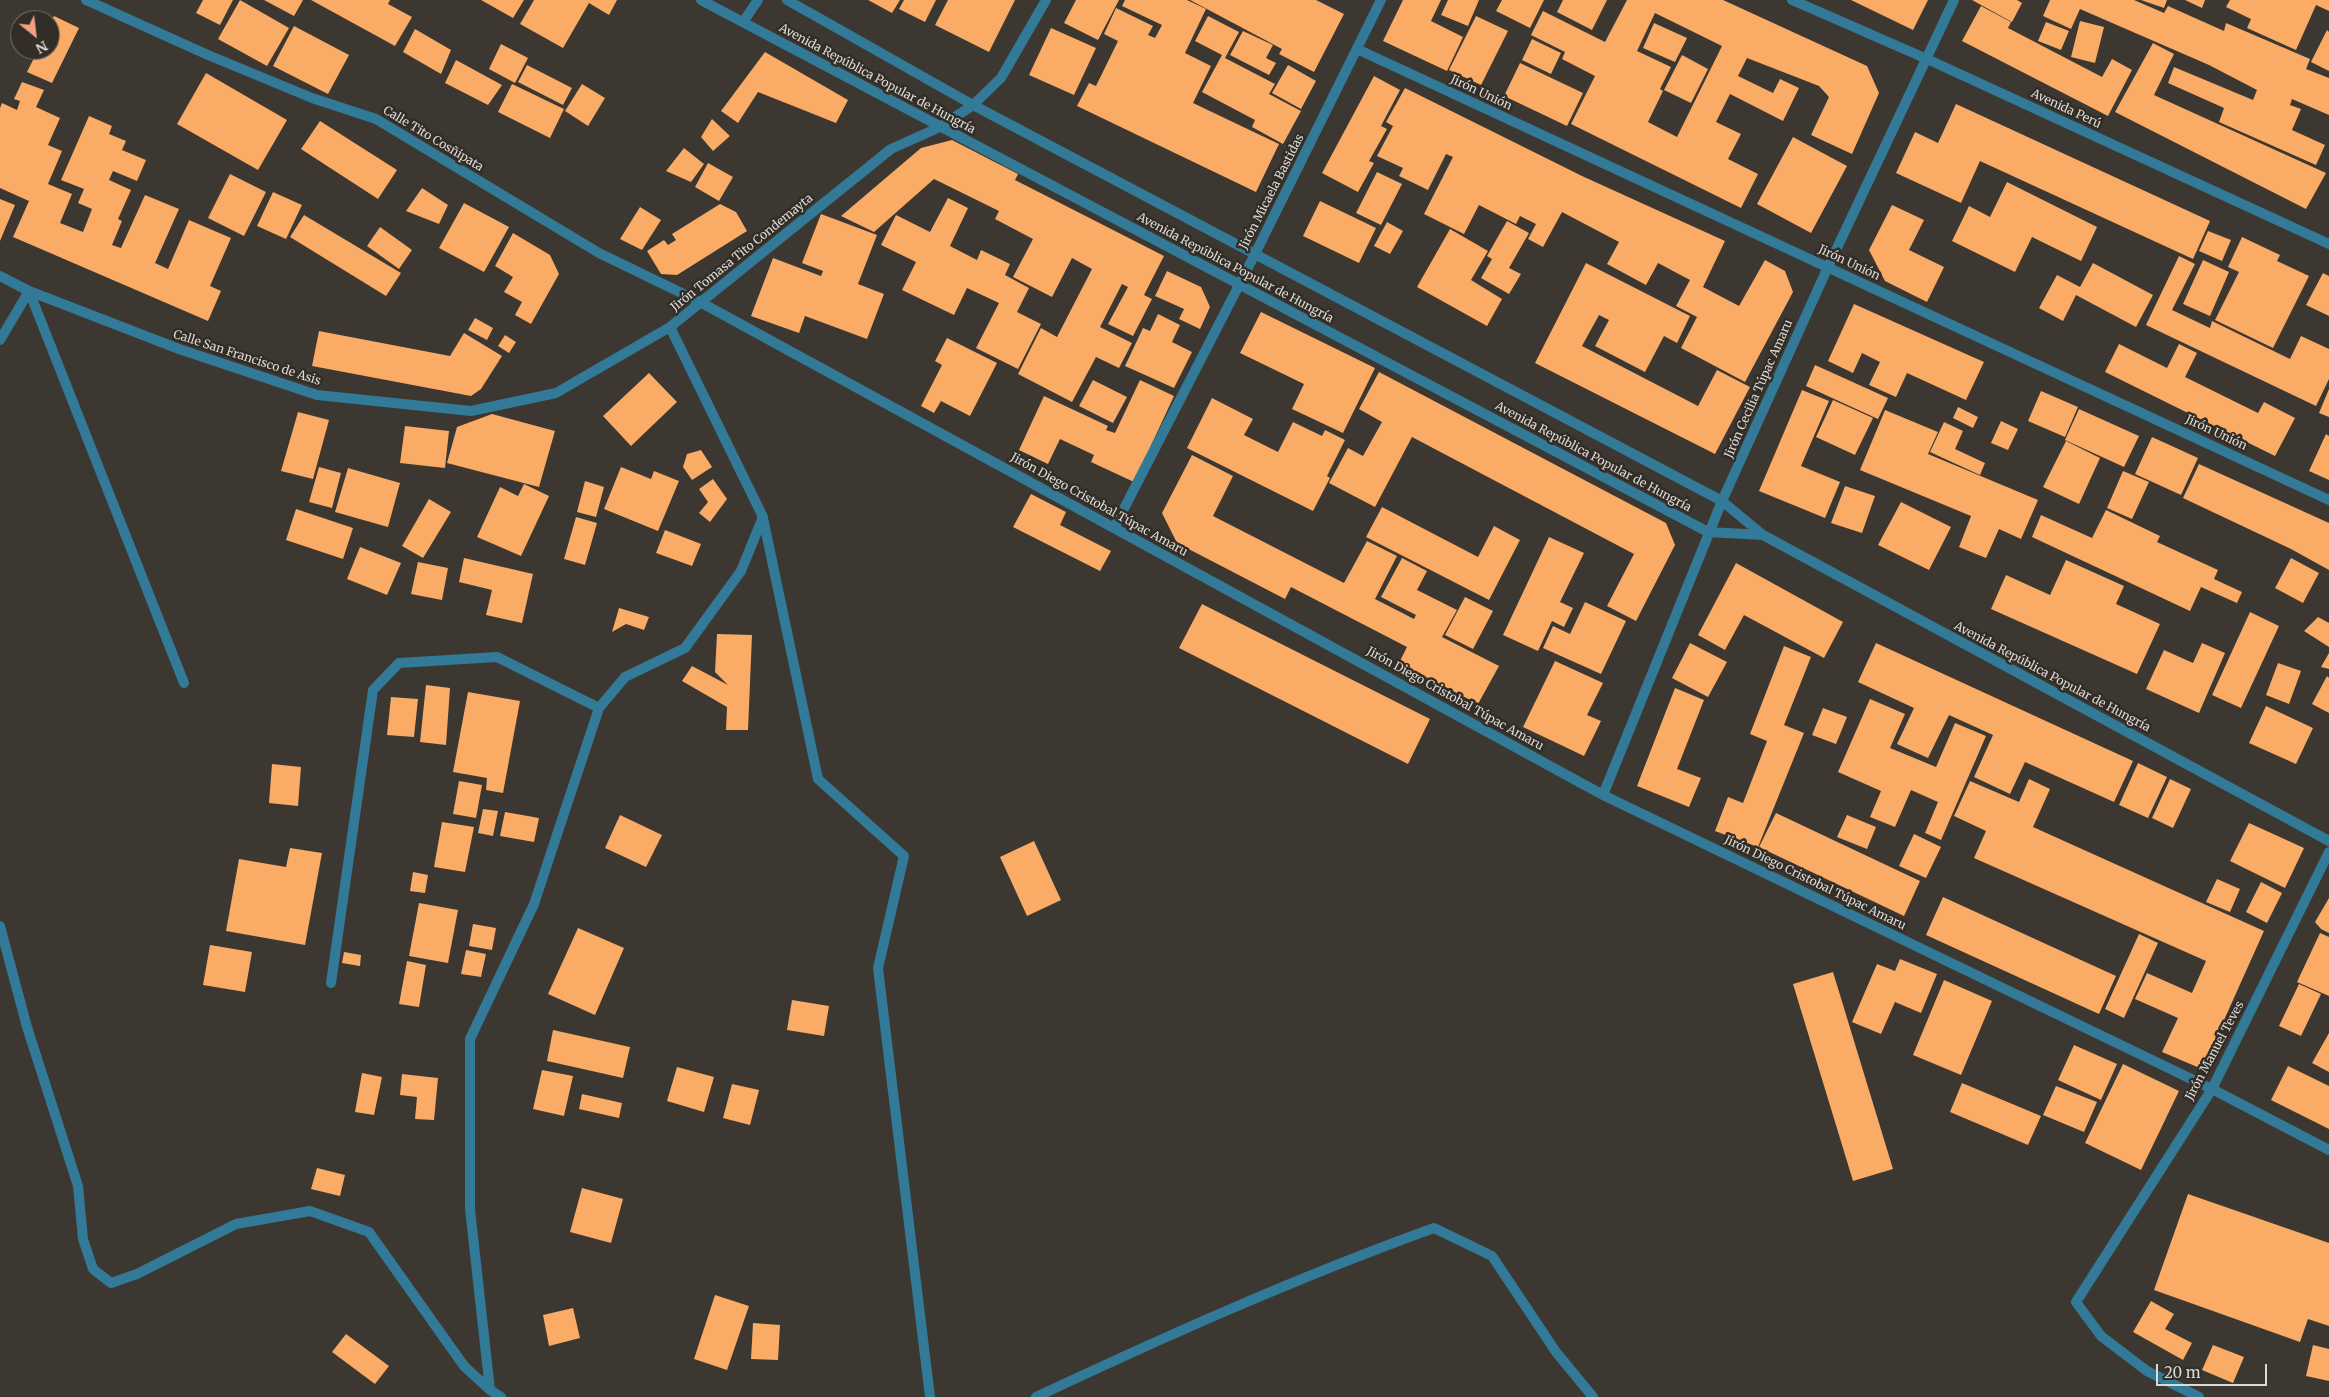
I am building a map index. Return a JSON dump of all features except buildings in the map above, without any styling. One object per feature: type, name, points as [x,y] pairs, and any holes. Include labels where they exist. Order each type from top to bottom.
[{"type":"street","name":"Calle Tito Cosñipata","points":[[86,0],[208,55],[312,98],[376,118],[599,253],[700,302]]},
{"type":"street","name":"Avenida República Popular de Hungría","points":[[701,0],[1708,532],[1763,535]]},
{"type":"street","points":[[743,22],[758,0]]},
{"type":"street","name":"Avenida República Popular de Hungría","points":[[787,0],[973,105],[1722,500],[1763,535],[2329,841]]},
{"type":"street","name":"Jirón Tomasa Tito Condemayta","points":[[556,393],[670,327],[892,149],[940,127],[973,105],[1001,78],[1046,0]]},
{"type":"street","name":"Jirón Micaela Bastidas","points":[[1114,528],[1255,254],[1381,0]]},
{"type":"street","name":"Avenida Perú","points":[[1792,0],[1927,59],[2329,244]]},
{"type":"street","name":"Jirón Cecilia Túpac Amaru","points":[[1603,795],[1722,500],[1828,267],[1954,0]]},
{"type":"street","name":"Jirón Unión","points":[[1357,49],[2329,500]]},
{"type":"street","name":"Calle San Francisco de Asis","points":[[0,276],[28,291],[179,349],[317,395],[471,411],[556,393]]},
{"type":"street","points":[[0,340],[28,291]]},
{"type":"street","points":[[28,291],[184,683]]},
{"type":"street","name":"Jirón Diego Cristobal Túpac Amaru","points":[[700,302],[1603,795],[2212,1089],[2329,1150]]},
{"type":"street","points":[[670,327],[763,517],[818,779],[904,856],[878,968],[930,1397]]},
{"type":"street","points":[[490,1390],[470,1209],[470,1038],[534,904],[599,708],[625,677],[685,648],[742,571],[763,517]]},
{"type":"street","points":[[331,983],[373,690],[392,670],[399,663],[497,657],[599,708]]},
{"type":"street","name":"Jirón Manuel Teves","points":[[2199,1397],[2147,1371],[2101,1336],[2076,1302],[2212,1089],[2329,852]]},
{"type":"street","points":[[0,926],[27,1027],[78,1186],[83,1239],[93,1269],[111,1282],[137,1274],[236,1224],[310,1211],[369,1232],[464,1366],[490,1390],[501,1397]]},
{"type":"street","points":[[1036,1397],[1146,1346],[1346,1260],[1434,1228],[1492,1256],[1556,1352],[1593,1397]]}]
